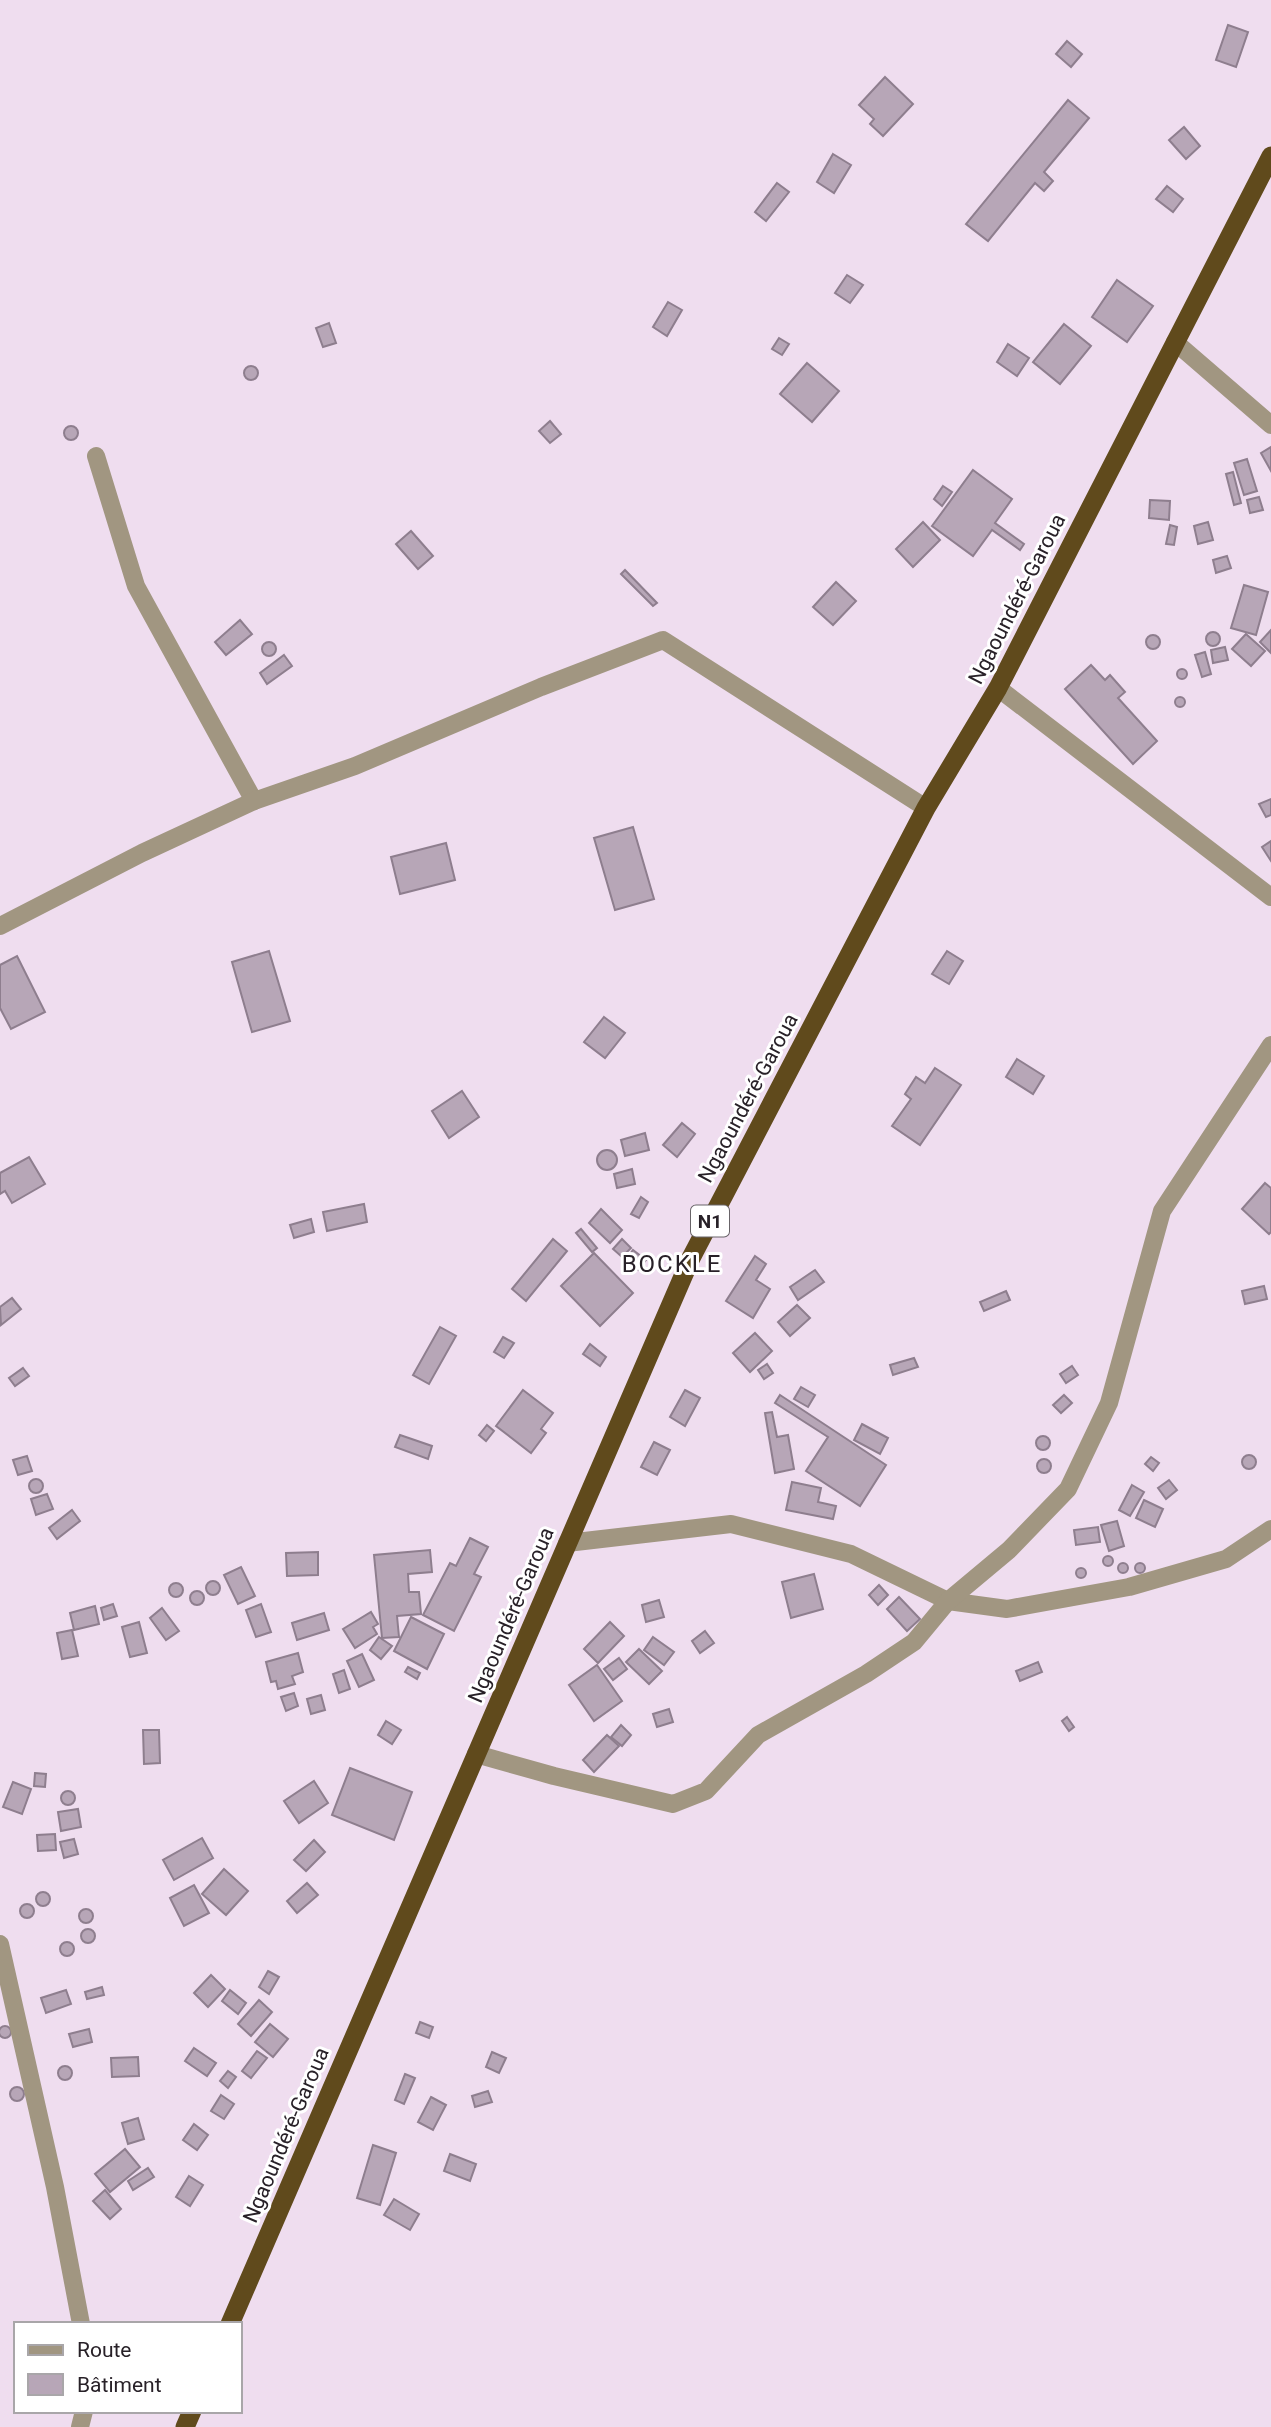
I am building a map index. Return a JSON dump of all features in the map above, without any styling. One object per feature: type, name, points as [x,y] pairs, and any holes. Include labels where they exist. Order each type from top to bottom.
[{"type":"highway","name":"Ngaoundéré-Garoua","points":[[231,2322],[691,1258],[926,808],[998,688],[1271,156]]},
{"type":"street","points":[[1175,342],[1271,425]]},
{"type":"street","points":[[96,456],[136,586],[254,801]]},
{"type":"street","points":[[0,926],[142,853],[254,801],[355,766],[541,687],[663,640],[926,808]]},
{"type":"street","points":[[998,688],[1271,897]]},
{"type":"street","points":[[476,1754],[554,1776],[673,1804],[706,1791],[758,1735],[866,1674],[914,1642],[947,1601],[1009,1550],[1068,1489],[1109,1403],[1162,1211],[1271,1045]]},
{"type":"street","points":[[567,1543],[731,1524],[851,1554],[947,1601],[1007,1609],[1129,1587],[1226,1559],[1271,1529]]},
{"type":"street","points":[[0,1944],[55,2187],[81,2322]]},
{"type":"building","points":[[1228,25],[1248,32],[1236,67],[1216,60]]},
{"type":"building","points":[[1067,41],[1082,54],[1071,67],[1056,54]]},
{"type":"building","points":[[885,77],[913,104],[883,136],[870,124],[874,119],[859,105]]},
{"type":"building","points":[[1068,100],[1089,118],[1044,172],[1053,181],[1044,191],[1035,183],[988,241],[966,224]]},
{"type":"building","points":[[1184,127],[1200,146],[1186,159],[1169,140]]},
{"type":"building","points":[[833,154],[851,165],[834,193],[817,182]]},
{"type":"building","points":[[777,183],[789,192],[766,221],[755,212]]},
{"type":"building","points":[[1167,186],[1183,199],[1173,212],[1156,199]]},
{"type":"building","points":[[847,275],[863,285],[850,303],[835,293]]},
{"type":"building","points":[[1117,280],[1153,306],[1127,342],[1092,317]]},
{"type":"building","points":[[668,302],[682,310],[667,336],[653,327]]},
{"type":"building","points":[[329,323],[336,343],[323,347],[316,328]]},
{"type":"building","points":[[1064,324],[1091,346],[1060,384],[1033,362]]},
{"type":"building","points":[[779,338],[789,344],[782,355],[772,349]]},
{"type":"building","points":[[1008,344],[1029,358],[1017,376],[997,362]]},
{"type":"building","points":[[807,363],[839,391],[812,422],[780,394]]},
{"type":"building","points":[[248,366],[254,366],[258,373],[254,380],[248,380],[244,376],[244,370]]},
{"type":"building","points":[[550,421],[561,434],[550,443],[539,431]]},
{"type":"building","points":[[68,426],[74,426],[78,433],[74,440],[68,440],[64,436],[64,430]]},
{"type":"building","points":[[1271,447],[1271,471],[1261,453]]},
{"type":"building","points":[[1247,459],[1257,491],[1244,495],[1234,463]]},
{"type":"building","points":[[973,470],[1012,499],[995,523],[1024,544],[1020,550],[992,530],[973,556],[932,526]]},
{"type":"building","points":[[1233,472],[1241,503],[1234,505],[1226,474]]},
{"type":"building","points":[[943,486],[952,492],[942,506],[934,499]]},
{"type":"building","points":[[1259,497],[1263,510],[1250,513],[1247,500]]},
{"type":"building","points":[[1150,500],[1170,501],[1169,520],[1149,518]]},
{"type":"building","points":[[923,522],[940,540],[913,567],[896,549]]},
{"type":"building","points":[[1208,522],[1213,540],[1198,544],[1194,526]]},
{"type":"building","points":[[1170,525],[1177,527],[1174,545],[1166,544]]},
{"type":"building","points":[[411,531],[433,556],[418,569],[396,544]]},
{"type":"building","points":[[1227,556],[1231,568],[1216,573],[1213,560]]},
{"type":"building","points":[[625,570],[657,603],[653,606],[621,574]]},
{"type":"building","points":[[836,582],[856,601],[833,625],[813,607]]},
{"type":"building","points":[[1244,585],[1268,592],[1256,635],[1231,628]]},
{"type":"building","points":[[240,620],[252,634],[226,655],[215,642]]},
{"type":"building","points":[[1271,630],[1271,653],[1260,642]]},
{"type":"building","points":[[1213,632],[1218,634],[1218,644],[1213,646],[1208,644],[1206,639],[1208,634]]},
{"type":"building","points":[[1246,634],[1265,651],[1251,666],[1232,649]]},
{"type":"building","points":[[1150,635],[1156,635],[1160,642],[1156,649],[1150,649],[1146,645],[1146,639]]},
{"type":"building","points":[[269,642],[274,644],[274,654],[269,656],[264,654],[262,649],[264,644]]},
{"type":"building","points":[[1225,647],[1228,660],[1213,663],[1211,650]]},
{"type":"building","points":[[1205,652],[1211,674],[1202,677],[1195,655]]},
{"type":"building","points":[[284,655],[292,666],[267,684],[260,673]]},
{"type":"building","points":[[1091,665],[1105,680],[1110,675],[1125,692],[1118,698],[1157,741],[1133,764],[1065,689]]},
{"type":"building","points":[[1182,669],[1186,670],[1186,678],[1182,679],[1178,678],[1177,674],[1178,670]]},
{"type":"building","points":[[1180,697],[1184,698],[1184,706],[1180,707],[1176,706],[1175,702],[1176,698]]},
{"type":"building","points":[[1271,799],[1271,815],[1266,817],[1259,804]]},
{"type":"building","points":[[633,827],[654,899],[615,910],[594,838]]},
{"type":"building","points":[[1271,841],[1271,861],[1262,847]]},
{"type":"building","points":[[446,843],[455,880],[400,894],[391,857]]},
{"type":"building","points":[[269,951],[290,1021],[252,1032],[232,962]]},
{"type":"building","points":[[947,951],[963,961],[949,984],[932,974]]},
{"type":"building","points":[[17,956],[45,1012],[11,1029],[0,1008],[0,965]]},
{"type":"building","points":[[604,1017],[625,1033],[605,1058],[584,1042]]},
{"type":"building","points":[[1017,1059],[1044,1076],[1033,1094],[1006,1077]]},
{"type":"building","points":[[935,1068],[961,1085],[920,1145],[892,1126],[911,1099],[905,1094],[916,1077],[925,1083]]},
{"type":"building","points":[[462,1091],[479,1117],[449,1138],[432,1111]]},
{"type":"building","points":[[682,1123],[695,1134],[677,1157],[663,1145]]},
{"type":"building","points":[[645,1133],[649,1150],[625,1156],[621,1140]]},
{"type":"building","points":[[603,1150],[611,1150],[617,1160],[611,1170],[603,1170],[597,1164],[597,1156]]},
{"type":"building","points":[[29,1157],[45,1184],[12,1203],[5,1191],[0,1194],[0,1173]]},
{"type":"building","points":[[632,1169],[635,1184],[617,1188],[614,1174]]},
{"type":"building","points":[[1265,1183],[1271,1188],[1269,1234],[1242,1209]]},
{"type":"building","points":[[641,1197],[648,1202],[639,1218],[631,1214]]},
{"type":"building","points":[[364,1204],[367,1222],[327,1231],[323,1212]]},
{"type":"building","points":[[601,1209],[622,1230],[610,1243],[589,1223]]},
{"type":"building","points":[[311,1219],[314,1232],[294,1238],[290,1225]]},
{"type":"building","points":[[581,1229],[597,1248],[592,1252],[576,1233]]},
{"type":"building","points":[[553,1239],[567,1251],[526,1301],[512,1289]]},
{"type":"building","points":[[622,1239],[631,1248],[622,1257],[613,1249]]},
{"type":"building","points":[[633,1250],[646,1260],[638,1270],[625,1261]]},
{"type":"building","points":[[594,1253],[633,1293],[600,1326],[561,1286]]},
{"type":"building","points":[[755,1256],[766,1264],[756,1280],[770,1289],[753,1318],[726,1301]]},
{"type":"building","points":[[815,1270],[824,1282],[798,1300],[790,1287]]},
{"type":"building","points":[[1264,1286],[1267,1299],[1245,1304],[1242,1291]]},
{"type":"building","points":[[1006,1291],[1010,1300],[984,1311],[980,1302]]},
{"type":"building","points":[[12,1298],[21,1309],[1,1325],[0,1307]]},
{"type":"building","points":[[797,1305],[810,1318],[790,1336],[778,1322]]},
{"type":"building","points":[[440,1327],[456,1336],[429,1384],[413,1375]]},
{"type":"building","points":[[755,1333],[772,1351],[750,1372],[733,1353]]},
{"type":"building","points":[[503,1337],[514,1343],[504,1358],[494,1352]]},
{"type":"building","points":[[590,1344],[606,1357],[600,1366],[583,1354]]},
{"type":"building","points":[[914,1358],[918,1367],[893,1375],[890,1365]]},
{"type":"building","points":[[767,1364],[773,1373],[764,1379],[758,1370]]},
{"type":"building","points":[[1072,1366],[1078,1375],[1066,1383],[1060,1374]]},
{"type":"building","points":[[23,1368],[29,1376],[15,1386],[9,1378]]},
{"type":"building","points":[[801,1387],[815,1395],[808,1407],[794,1399]]},
{"type":"building","points":[[523,1390],[553,1413],[541,1429],[546,1433],[531,1453],[496,1426]]},
{"type":"building","points":[[685,1390],[700,1398],[685,1426],[670,1417]]},
{"type":"building","points":[[780,1395],[886,1465],[860,1506],[806,1471],[828,1437],[775,1403]]},
{"type":"building","points":[[1064,1395],[1072,1403],[1061,1413],[1053,1405]]},
{"type":"building","points":[[772,1412],[777,1437],[788,1435],[794,1469],[775,1473],[765,1413]]},
{"type":"building","points":[[862,1424],[888,1438],[880,1454],[854,1440]]},
{"type":"building","points":[[487,1425],[494,1431],[486,1441],[479,1435]]},
{"type":"building","points":[[400,1435],[432,1446],[428,1459],[395,1447]]},
{"type":"building","points":[[1043,1436],[1048,1438],[1048,1448],[1043,1450],[1038,1448],[1036,1443],[1038,1438]]},
{"type":"building","points":[[654,1442],[670,1450],[657,1475],[641,1467]]},
{"type":"building","points":[[1246,1455],[1252,1455],[1256,1462],[1252,1469],[1246,1469],[1242,1465],[1242,1459]]},
{"type":"building","points":[[27,1456],[32,1471],[18,1475],[13,1460]]},
{"type":"building","points":[[1151,1457],[1159,1463],[1153,1471],[1145,1464]]},
{"type":"building","points":[[1041,1459],[1047,1459],[1051,1466],[1047,1473],[1041,1473],[1037,1469],[1037,1463]]},
{"type":"building","points":[[36,1479],[41,1481],[41,1491],[36,1493],[31,1491],[29,1486],[31,1481]]},
{"type":"building","points":[[1169,1480],[1177,1490],[1166,1499],[1158,1488]]},
{"type":"building","points":[[792,1482],[821,1488],[818,1502],[836,1506],[833,1519],[786,1510]]},
{"type":"building","points":[[1132,1485],[1144,1492],[1130,1516],[1119,1510]]},
{"type":"building","points":[[47,1494],[53,1509],[36,1515],[31,1499]]},
{"type":"building","points":[[1144,1500],[1163,1509],[1155,1527],[1136,1518]]},
{"type":"building","points":[[72,1510],[80,1521],[57,1539],[49,1528]]},
{"type":"building","points":[[1117,1521],[1124,1546],[1109,1551],[1101,1525]]},
{"type":"building","points":[[1098,1527],[1100,1542],[1076,1545],[1074,1530]]},
{"type":"building","points":[[470,1538],[488,1547],[474,1574],[481,1577],[454,1631],[423,1615],[450,1563],[456,1566]]},
{"type":"building","points":[[430,1550],[432,1572],[408,1574],[409,1592],[419,1592],[421,1614],[397,1616],[399,1637],[382,1638],[374,1555]]},
{"type":"building","points":[[318,1552],[318,1575],[287,1576],[286,1553]]},
{"type":"building","points":[[1108,1556],[1112,1557],[1112,1565],[1108,1566],[1104,1565],[1103,1561],[1104,1557]]},
{"type":"building","points":[[1123,1563],[1127,1564],[1127,1572],[1123,1573],[1119,1572],[1118,1568],[1119,1564]]},
{"type":"building","points":[[1140,1563],[1144,1564],[1144,1572],[1140,1573],[1136,1572],[1135,1568],[1136,1564]]},
{"type":"building","points":[[241,1567],[255,1596],[238,1604],[224,1575]]},
{"type":"building","points":[[1081,1568],[1085,1569],[1085,1577],[1081,1578],[1077,1577],[1076,1573],[1077,1569]]},
{"type":"building","points":[[814,1574],[823,1609],[791,1618],[782,1582]]},
{"type":"building","points":[[210,1581],[216,1581],[220,1588],[216,1595],[210,1595],[206,1591],[206,1585]]},
{"type":"building","points":[[173,1583],[179,1583],[183,1590],[179,1597],[173,1597],[169,1593],[169,1587]]},
{"type":"building","points":[[879,1585],[888,1595],[878,1605],[869,1595]]},
{"type":"building","points":[[194,1591],[200,1591],[204,1598],[200,1605],[194,1605],[190,1601],[190,1595]]},
{"type":"building","points":[[899,1597],[920,1619],[907,1631],[887,1609]]},
{"type":"building","points":[[659,1600],[664,1617],[646,1622],[642,1605]]},
{"type":"building","points":[[113,1604],[117,1616],[104,1620],[101,1608]]},
{"type":"building","points":[[261,1604],[271,1632],[256,1637],[246,1610]]},
{"type":"building","points":[[95,1606],[99,1624],[74,1630],[70,1613]]},
{"type":"building","points":[[162,1608],[179,1631],[166,1640],[150,1618]]},
{"type":"building","points":[[371,1612],[378,1624],[373,1627],[377,1634],[355,1648],[343,1629]]},
{"type":"building","points":[[324,1613],[329,1630],[297,1640],[292,1623]]},
{"type":"building","points":[[411,1617],[444,1634],[427,1669],[394,1651]]},
{"type":"building","points":[[139,1622],[147,1653],[130,1657],[122,1627]]},
{"type":"building","points":[[610,1622],[624,1636],[598,1663],[584,1649]]},
{"type":"building","points":[[72,1630],[78,1656],[62,1659],[57,1633]]},
{"type":"building","points":[[705,1631],[714,1643],[700,1653],[692,1641]]},
{"type":"building","points":[[379,1637],[392,1646],[381,1659],[370,1650]]},
{"type":"building","points":[[653,1637],[674,1652],[664,1665],[644,1650]]},
{"type":"building","points":[[639,1649],[662,1671],[649,1684],[626,1662]]},
{"type":"building","points":[[298,1653],[303,1672],[292,1676],[295,1684],[278,1689],[276,1681],[271,1682],[266,1662]]},
{"type":"building","points":[[362,1654],[374,1680],[359,1687],[347,1661]]},
{"type":"building","points":[[619,1658],[627,1669],[613,1680],[604,1669]]},
{"type":"building","points":[[1038,1662],[1042,1672],[1020,1681],[1016,1671]]},
{"type":"building","points":[[597,1665],[622,1701],[594,1721],[569,1685]]},
{"type":"building","points":[[408,1667],[420,1673],[417,1679],[405,1672]]},
{"type":"building","points":[[344,1670],[350,1689],[339,1693],[333,1674]]},
{"type":"building","points":[[294,1693],[298,1706],[286,1711],[281,1697]]},
{"type":"building","points":[[321,1695],[325,1710],[311,1714],[307,1699]]},
{"type":"building","points":[[669,1709],[673,1722],[657,1727],[653,1714]]},
{"type":"building","points":[[1067,1717],[1074,1727],[1069,1731],[1062,1721]]},
{"type":"building","points":[[386,1721],[401,1730],[392,1744],[378,1735]]},
{"type":"building","points":[[621,1725],[631,1735],[622,1746],[611,1737]]},
{"type":"building","points":[[143,1730],[159,1730],[160,1763],[144,1764]]},
{"type":"building","points":[[607,1735],[619,1746],[594,1772],[583,1760]]},
{"type":"building","points":[[350,1768],[412,1792],[394,1840],[332,1815]]},
{"type":"building","points":[[35,1773],[46,1774],[45,1787],[34,1786]]},
{"type":"building","points":[[314,1781],[328,1803],[299,1823],[284,1801]]},
{"type":"building","points":[[13,1782],[31,1789],[22,1814],[3,1807]]},
{"type":"building","points":[[65,1791],[71,1791],[75,1798],[71,1805],[65,1805],[61,1801],[61,1795]]},
{"type":"building","points":[[78,1809],[81,1827],[61,1831],[58,1812]]},
{"type":"building","points":[[55,1834],[56,1850],[38,1851],[37,1835]]},
{"type":"building","points":[[202,1838],[213,1858],[174,1880],[163,1860]]},
{"type":"building","points":[[74,1839],[78,1854],[64,1858],[60,1842]]},
{"type":"building","points":[[314,1840],[325,1852],[306,1871],[294,1860]]},
{"type":"building","points":[[224,1869],[248,1891],[226,1915],[202,1894]]},
{"type":"building","points":[[307,1883],[318,1895],[297,1913],[287,1901]]},
{"type":"building","points":[[194,1885],[209,1913],[184,1926],[170,1898]]},
{"type":"building","points":[[40,1892],[46,1892],[50,1899],[46,1906],[40,1906],[36,1902],[36,1896]]},
{"type":"building","points":[[27,1904],[32,1906],[32,1916],[27,1918],[22,1916],[20,1911],[22,1906]]},
{"type":"building","points":[[83,1909],[89,1909],[93,1916],[89,1923],[83,1923],[79,1919],[79,1913]]},
{"type":"building","points":[[88,1929],[93,1931],[93,1941],[88,1943],[83,1941],[81,1936],[83,1931]]},
{"type":"building","points":[[67,1942],[72,1944],[72,1954],[67,1956],[62,1954],[60,1949],[62,1944]]},
{"type":"building","points":[[268,1971],[279,1977],[269,1994],[259,1987]]},
{"type":"building","points":[[211,1975],[225,1989],[208,2007],[194,1993]]},
{"type":"building","points":[[102,1987],[104,1995],[87,1999],[85,1992]]},
{"type":"building","points":[[66,1990],[71,2004],[46,2013],[41,1998]]},
{"type":"building","points":[[230,1990],[246,2003],[238,2014],[222,2001]]},
{"type":"building","points":[[259,2000],[272,2012],[251,2036],[238,2024]]},
{"type":"building","points":[[420,2022],[433,2027],[429,2038],[416,2033]]},
{"type":"building","points":[[270,2024],[288,2039],[273,2057],[255,2042]]},
{"type":"building","points":[[5,2026],[11,2032],[5,2038],[-1,2032]]},
{"type":"building","points":[[89,2029],[92,2042],[73,2047],[69,2034]]},
{"type":"building","points":[[194,2048],[216,2063],[207,2076],[185,2061]]},
{"type":"building","points":[[257,2051],[267,2058],[251,2078],[242,2071]]},
{"type":"building","points":[[492,2052],[506,2058],[499,2073],[486,2067]]},
{"type":"building","points":[[138,2057],[139,2076],[112,2077],[111,2058]]},
{"type":"building","points":[[65,2066],[70,2068],[70,2078],[65,2080],[60,2078],[58,2073],[60,2068]]},
{"type":"building","points":[[228,2071],[236,2077],[228,2088],[220,2081]]},
{"type":"building","points":[[405,2074],[415,2078],[404,2104],[395,2100]]},
{"type":"building","points":[[17,2087],[22,2089],[22,2099],[17,2101],[12,2099],[10,2094],[12,2089]]},
{"type":"building","points":[[488,2091],[492,2102],[475,2107],[472,2096]]},
{"type":"building","points":[[221,2095],[234,2104],[224,2119],[211,2111]]},
{"type":"building","points":[[431,2097],[446,2105],[433,2130],[418,2122]]},
{"type":"building","points":[[138,2118],[144,2139],[128,2144],[122,2123]]},
{"type":"building","points":[[194,2124],[208,2135],[197,2150],[183,2140]]},
{"type":"building","points":[[373,2145],[396,2153],[380,2205],[357,2198]]},
{"type":"building","points":[[125,2149],[140,2167],[110,2192],[95,2174]]},
{"type":"building","points":[[450,2154],[476,2164],[470,2181],[444,2171]]},
{"type":"building","points":[[148,2168],[154,2177],[133,2190],[128,2181]]},
{"type":"building","points":[[189,2176],[203,2185],[190,2206],[176,2197]]},
{"type":"building","points":[[105,2190],[121,2209],[110,2219],[93,2201]]},
{"type":"building","points":[[394,2199],[419,2214],[410,2230],[384,2215]]},
{"type":"district","name":"BOCKLE","points":[[672,1264]]}]
